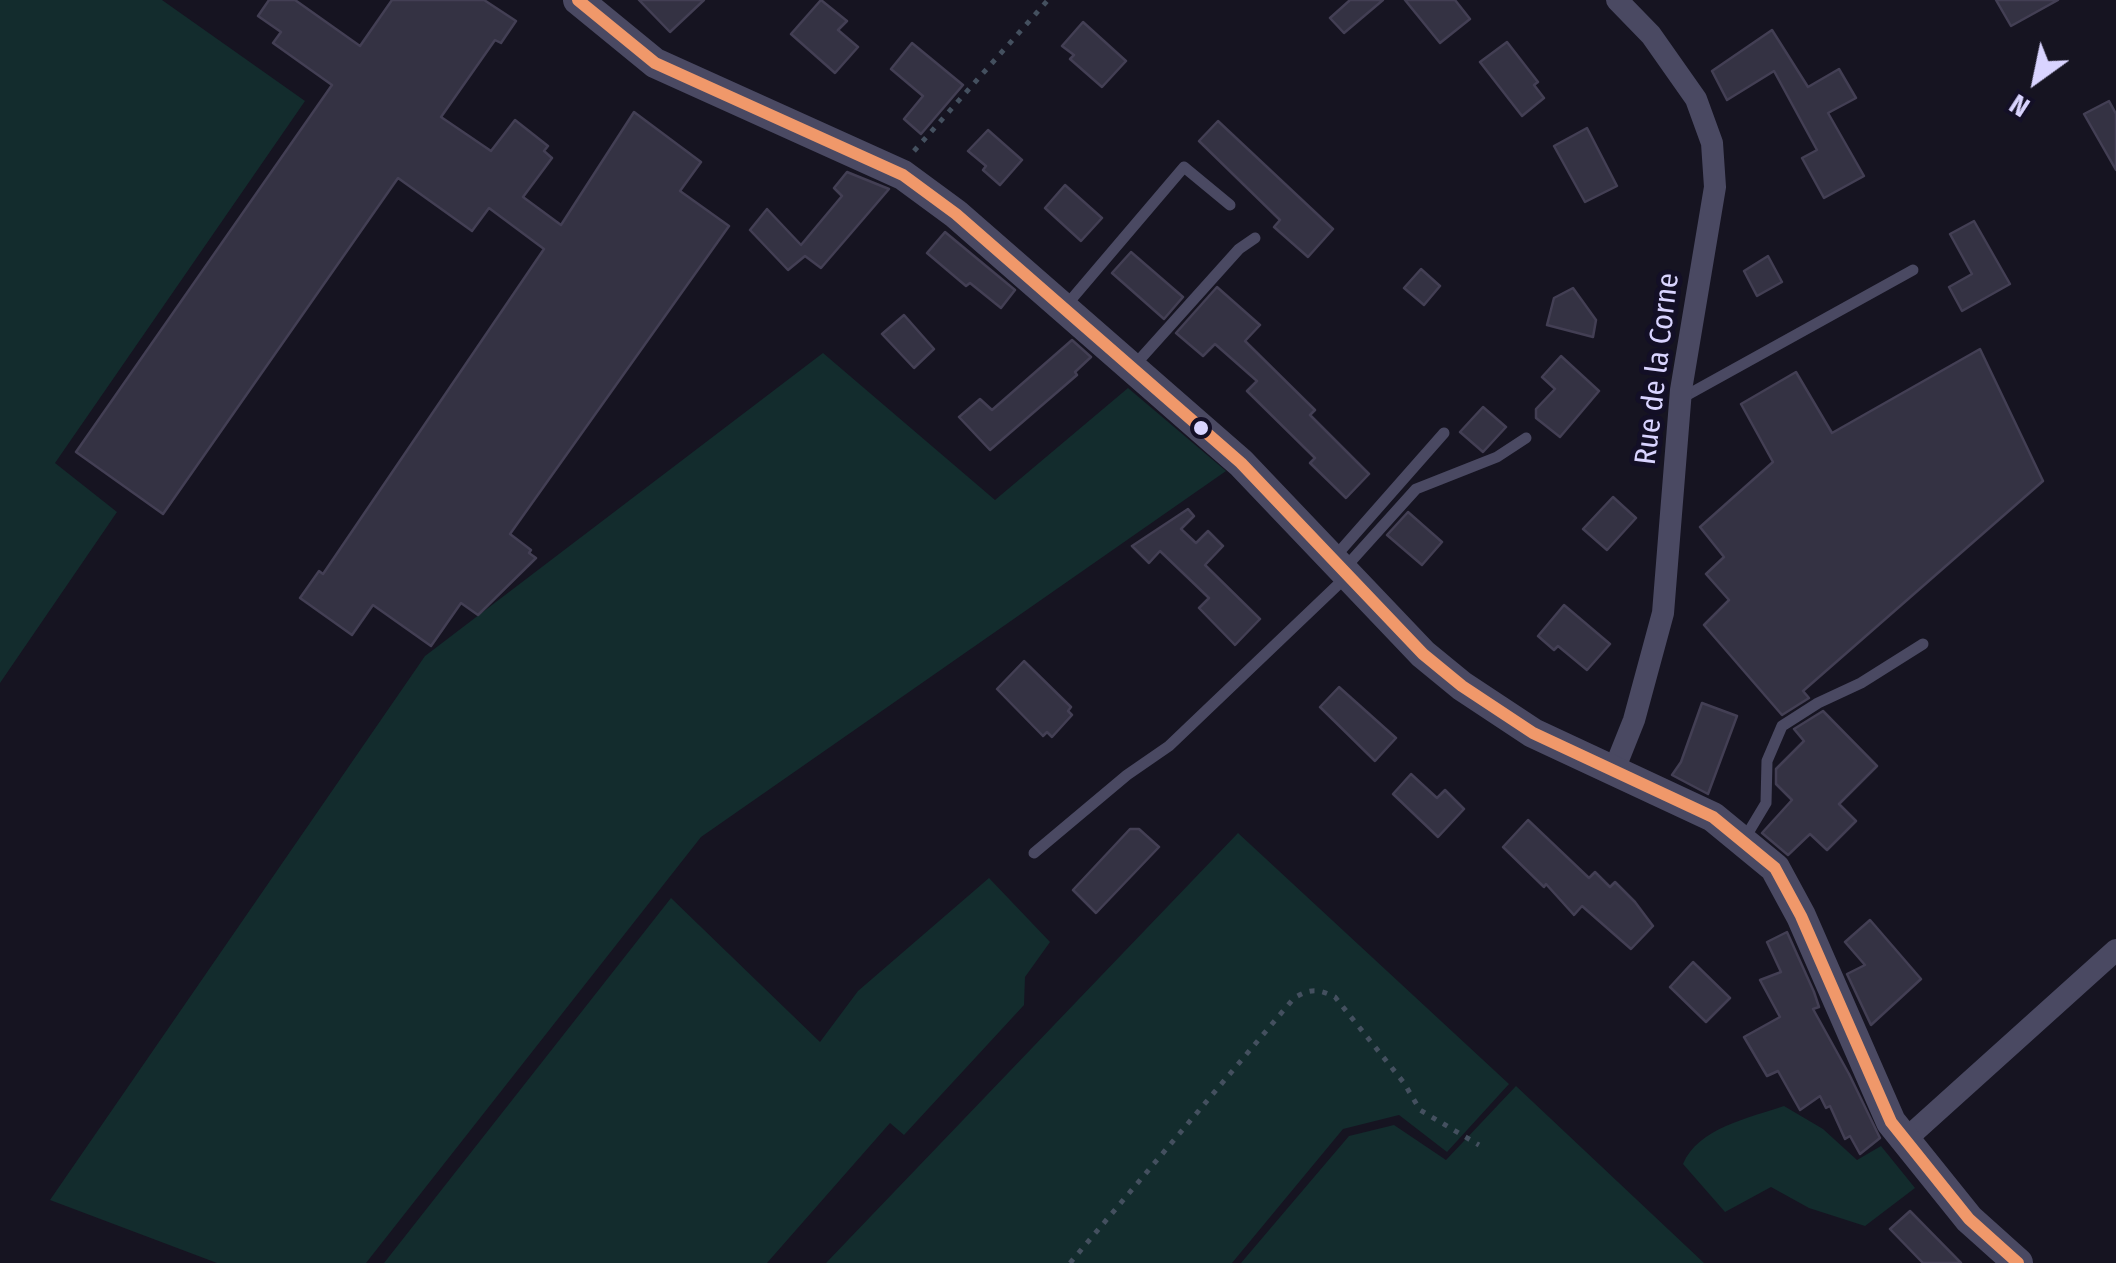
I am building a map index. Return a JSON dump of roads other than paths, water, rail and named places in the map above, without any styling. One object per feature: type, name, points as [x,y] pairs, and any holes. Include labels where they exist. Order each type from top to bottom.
[{"type":"street","points":[[578,0],[655,63],[896,172],[956,214],[1241,463],[1422,654],[1462,686],[1533,734],[1713,817],[1775,868],[1891,1122],[1969,1218],[2018,1263]]},
{"type":"street","name":"Rue de la Corne","points":[[1614,770],[1634,720],[1662,613],[1680,399],[1715,187],[1712,144],[1696,99],[1650,35],[1617,0]]},
{"type":"street","points":[[1905,1140],[2116,950]]},
{"type":"lane","points":[[1064,308],[1184,167],[1230,205]]},
{"type":"lane","points":[[1133,367],[1239,248],[1255,238]]},
{"type":"lane","points":[[1680,399],[1913,270]]},
{"type":"lane","points":[[1342,568],[1444,433]]},
{"type":"lane","points":[[1034,852],[1127,774],[1169,746],[1416,489],[1497,457],[1526,438]]},
{"type":"lane","points":[[1742,841],[1766,803],[1766,762],[1782,726],[1923,644]]}]
